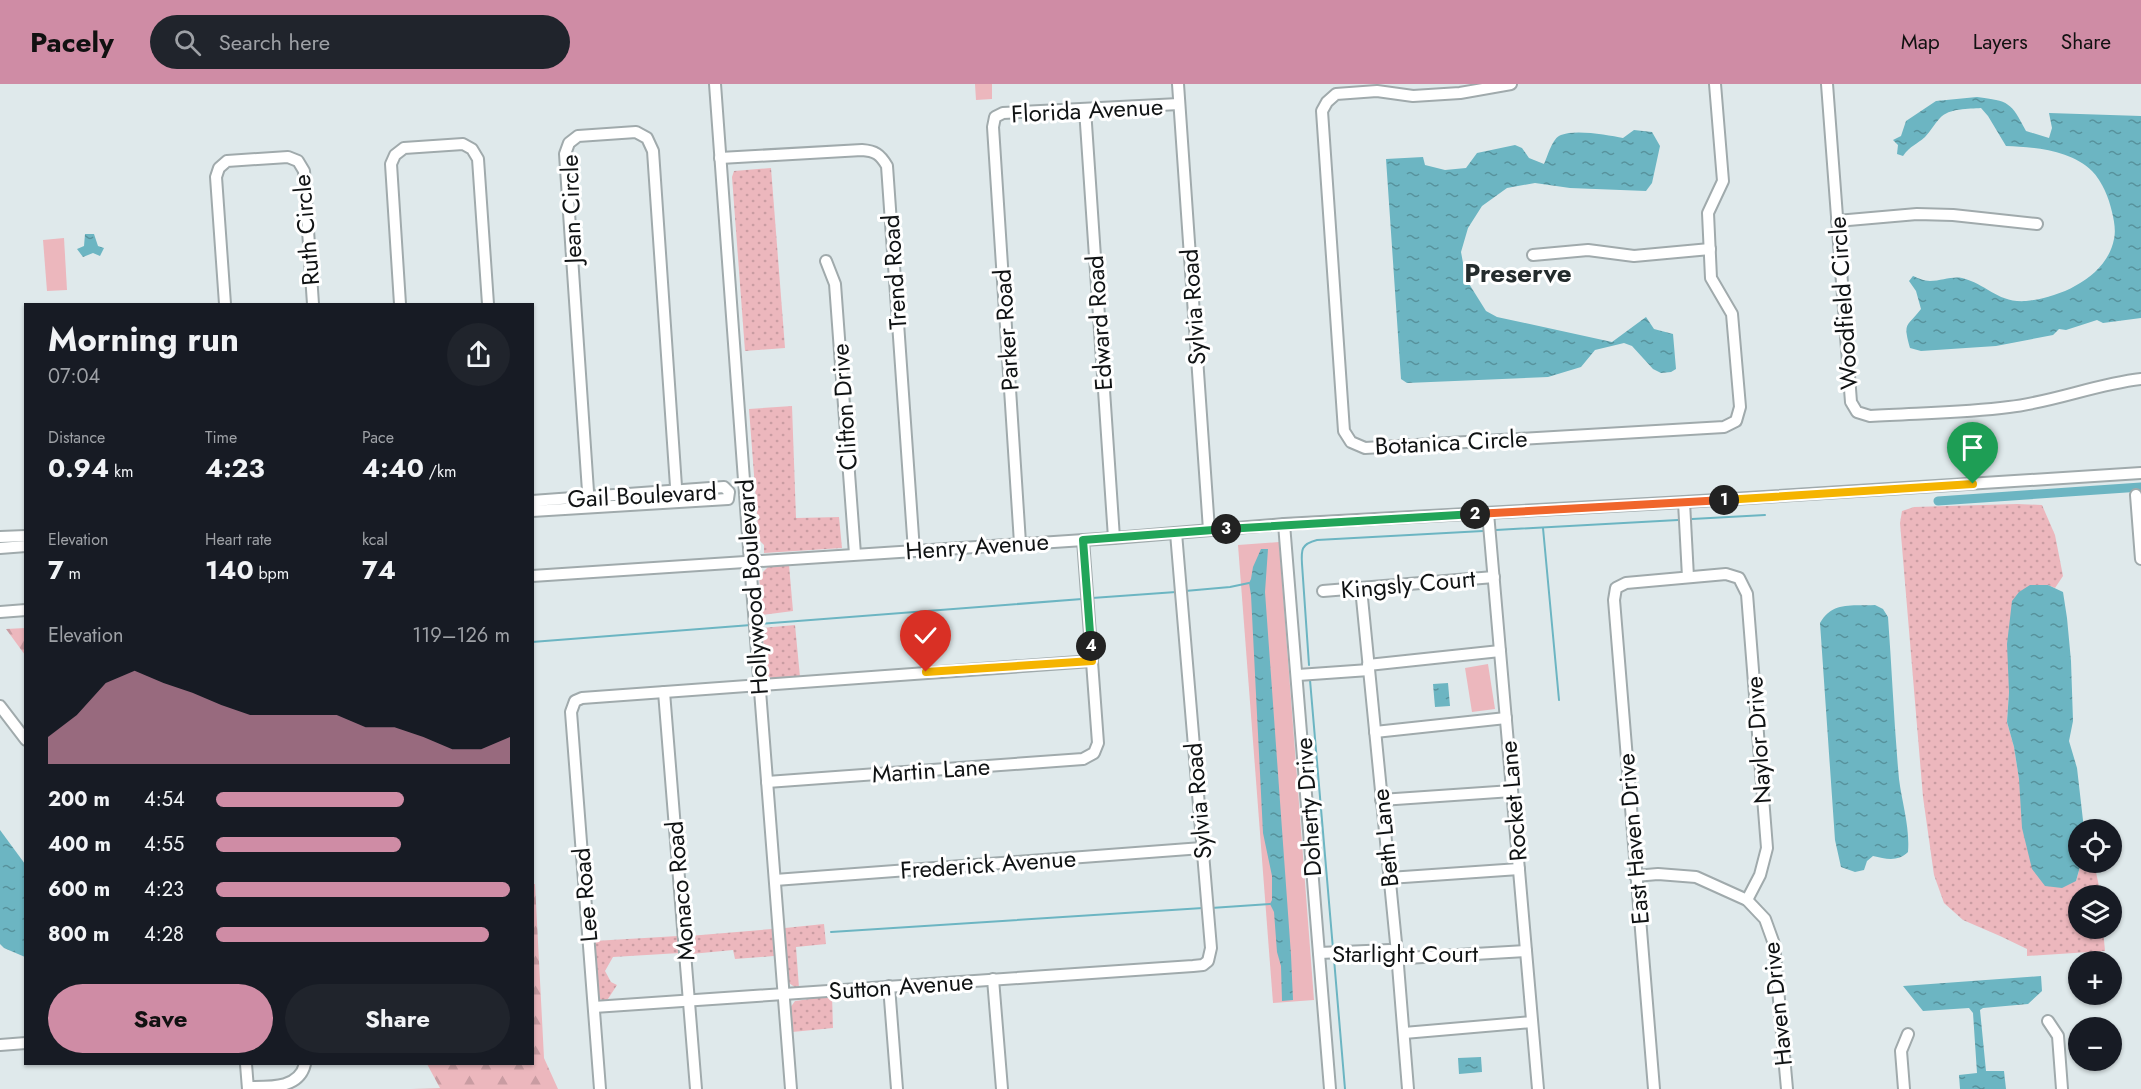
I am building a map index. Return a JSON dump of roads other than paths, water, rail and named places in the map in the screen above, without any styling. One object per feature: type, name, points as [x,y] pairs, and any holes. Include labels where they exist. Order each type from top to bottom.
[{"type":"street","name":"Hollywood Boulevard","points":[[715,84],[791,1089]]},
{"type":"street","name":"Sylvia Road","points":[[1178,84],[1209,530]]},
{"type":"street","name":"Botanica Circle","points":[[1511,84],[1460,93],[1413,96],[1377,91],[1336,94],[1327,102],[1322,111],[1344,431],[1350,442],[1365,448],[1724,427],[1736,421],[1740,407],[1732,314],[1711,278],[1708,213],[1723,181],[1715,84]]},
{"type":"street","name":"Woodfield Circle","points":[[1827,84],[1851,402],[1857,412],[1870,416],[2010,407],[2048,400],[2114,382],[2141,379]]},
{"type":"street","name":"Florida Avenue","points":[[995,117],[1003,113],[1179,104]]},
{"type":"street","name":"Edward Road","points":[[1085,109],[1114,538]]},
{"type":"street","name":"Parker Road","points":[[995,117],[993,127],[1020,543]]},
{"type":"street","name":"Jean Circle","points":[[589,502],[565,154],[568,143],[578,136],[636,132],[647,138],[653,151],[677,496]]},
{"type":"street","points":[[400,303],[391,164],[395,155],[404,148],[463,144],[472,149],[478,159],[488,303]]},
{"type":"street","name":"Trend Road","points":[[720,158],[862,150],[872,151],[881,156],[887,166],[914,551]]},
{"type":"street","name":"Ruth Circle","points":[[225,303],[216,177],[219,168],[227,160],[288,157],[298,161],[304,171],[313,303]]},
{"type":"street","points":[[1837,221],[1917,214],[1953,215],[2037,224]]},
{"type":"street","points":[[1533,255],[1588,250],[1634,256],[1710,249]]},
{"type":"street","name":"Clifton Drive","points":[[826,261],[835,284],[855,554]]},
{"type":"street","name":"Henry Avenue","points":[[534,576],[1114,538],[1284,524],[1684,502],[2141,473]]},
{"type":"street","points":[[2136,495],[2141,559]]},
{"type":"street","name":"Gail Boulevard","points":[[534,501],[589,502],[677,496]]},
{"type":"street","name":"Gail Boulevard","points":[[534,511],[589,502]]},
{"type":"street","points":[[1684,502],[1688,577]]},
{"type":"street","name":"Rocket Lane","points":[[1488,513],[1538,1089]]},
{"type":"street","name":"Doherty Drive","points":[[1284,524],[1330,1089]]},
{"type":"street","name":"Sylvia Road","points":[[1176,533],[1211,948],[1208,961]]},
{"type":"street","points":[[0,537],[24,536]]},
{"type":"street","points":[[664,692],[1092,661],[1083,540]]},
{"type":"street","points":[[0,548],[24,546]]},
{"type":"street","name":"Naylor Drive","points":[[1688,577],[1726,574],[1739,578],[1747,594],[1767,848],[1760,875],[1748,900]]},
{"type":"street","name":"Kingsly Court","points":[[1323,591],[1494,577]]},
{"type":"street","name":"East Haven Drive","points":[[1653,1089],[1614,600],[1616,588],[1626,583],[1688,577]]},
{"type":"street","name":"Beth Lane","points":[[1360,588],[1397,953],[1408,1089]]},
{"type":"street","points":[[0,612],[24,610]]},
{"type":"street","points":[[1298,675],[1500,651]]},
{"type":"street","name":"Martin Lane","points":[[767,782],[1083,759],[1094,753],[1098,743],[1092,661]]},
{"type":"street","name":"Lee Road","points":[[600,1089],[571,712],[575,701],[582,698],[664,692]]},
{"type":"street","name":"Monaco Road","points":[[664,692],[696,1089]]},
{"type":"street","points":[[0,706],[24,737]]},
{"type":"street","points":[[1375,732],[1506,718]]},
{"type":"street","points":[[1381,800],[1512,791]]},
{"type":"street","name":"Frederick Avenue","points":[[775,880],[1202,848]]},
{"type":"street","points":[[1389,878],[1519,868]]},
{"type":"street","name":"Haven Drive","points":[[1635,876],[1658,874],[1696,877],[1748,900],[1765,919],[1774,944],[1787,1089]]},
{"type":"street","name":"Starlight Court","points":[[1319,953],[1390,950],[1406,958],[1526,951]]},
{"type":"street","name":"Sutton Avenue","points":[[594,1007],[1192,966],[1208,961]]},
{"type":"street","points":[[993,979],[1002,1089]]},
{"type":"street","points":[[889,986],[897,1089]]},
{"type":"street","points":[[2048,1021],[2058,1036],[2062,1089]]},
{"type":"street","points":[[1404,1033],[1532,1022]]},
{"type":"street","points":[[1904,1089],[1901,1051],[1908,1034]]},
{"type":"street","points":[[0,1045],[24,1043]]},
{"type":"street","points":[[246,1065],[248,1088],[277,1087],[292,1083],[304,1071],[305,1065]]},
{"type":"water","points":[[1977,97],[2003,102],[2017,114],[2026,131],[2049,138],[2052,128],[2049,113],[2141,116],[2141,318],[2103,323],[2097,320],[2066,330],[2059,329],[2053,335],[1996,346],[1921,351],[1910,348],[1906,329],[1921,309],[1916,291],[1909,281],[1913,276],[1930,281],[1962,278],[2007,299],[2026,301],[2039,299],[2067,290],[2092,275],[2110,252],[2114,239],[2114,222],[2109,201],[2092,171],[2074,158],[2063,154],[2028,147],[2006,146],[1981,108],[1949,112],[1938,120],[1925,137],[1903,156],[1897,154],[1898,145],[1893,140],[1901,136],[1906,121],[1936,101]]},
{"type":"water","points":[[1634,130],[1652,132],[1660,146],[1652,183],[1646,191],[1570,188],[1535,183],[1507,188],[1482,206],[1468,228],[1461,252],[1466,279],[1486,311],[1497,317],[1612,342],[1646,317],[1654,329],[1673,334],[1676,369],[1661,373],[1653,369],[1632,346],[1624,343],[1595,350],[1581,367],[1548,377],[1407,383],[1401,379],[1386,159],[1423,157],[1425,165],[1445,170],[1466,168],[1477,153],[1515,145],[1522,148],[1529,158],[1544,164],[1553,143],[1561,135],[1583,133],[1623,138]]},
{"type":"water","points":[[85,234],[94,234],[98,246],[104,248],[100,256],[93,253],[83,257],[77,249],[84,246]]},
{"type":"water","points":[[1261,549],[1268,549],[1265,592],[1291,955],[1293,1000],[1282,1001],[1281,966],[1277,952],[1274,912],[1270,904],[1272,876],[1263,833],[1249,583]]},
{"type":"water","points":[[2030,585],[2048,585],[2063,592],[2067,618],[2073,721],[2069,741],[2077,768],[2083,819],[2068,819],[2068,873],[2078,873],[2076,881],[2062,888],[2045,886],[2032,869],[2022,828],[2019,779],[2007,722],[2009,692],[2007,644],[2012,601],[2019,592]]},
{"type":"water","points":[[1851,605],[1875,605],[1883,609],[1888,617],[1897,759],[1907,824],[1908,852],[1896,858],[1873,856],[1867,861],[1864,870],[1855,872],[1841,867],[1835,840],[1820,623],[1825,616],[1837,608]]},
{"type":"water","points":[[1448,683],[1450,706],[1435,707],[1433,684]]},
{"type":"water","points":[[0,830],[24,863],[24,957],[0,944]]},
{"type":"water","points":[[2041,976],[2042,991],[2028,1004],[1980,1010],[1986,1071],[2004,1071],[2006,1089],[1960,1089],[1959,1075],[1977,1073],[1973,1013],[1969,1008],[1923,1011],[1903,986]]},
{"type":"water","points":[[1481,1057],[1482,1072],[1459,1074],[1458,1058]]},
{"type":"waterway","points":[[1938,501],[2141,487]]},
{"type":"waterway","points":[[1692,519],[1765,515]]},
{"type":"waterway","points":[[1496,530],[1678,520]]},
{"type":"waterway","points":[[1543,528],[1559,700]]},
{"type":"waterway","points":[[1309,665],[1302,559],[1303,548],[1308,543],[1317,540],[1483,531]]},
{"type":"waterway","points":[[1185,591],[1249,583]]},
{"type":"waterway","points":[[1092,598],[1176,592]]},
{"type":"waterway","points":[[760,624],[1082,599]]},
{"type":"waterway","points":[[534,642],[751,625]]},
{"type":"waterway","points":[[1310,680],[1333,949]]},
{"type":"waterway","points":[[1211,908],[1270,904]]},
{"type":"waterway","points":[[831,932],[1203,908]]},
{"type":"waterway","points":[[1334,959],[1345,1089]]},
{"type":"district","name":"Preserve","points":[[1518,273]]}]
